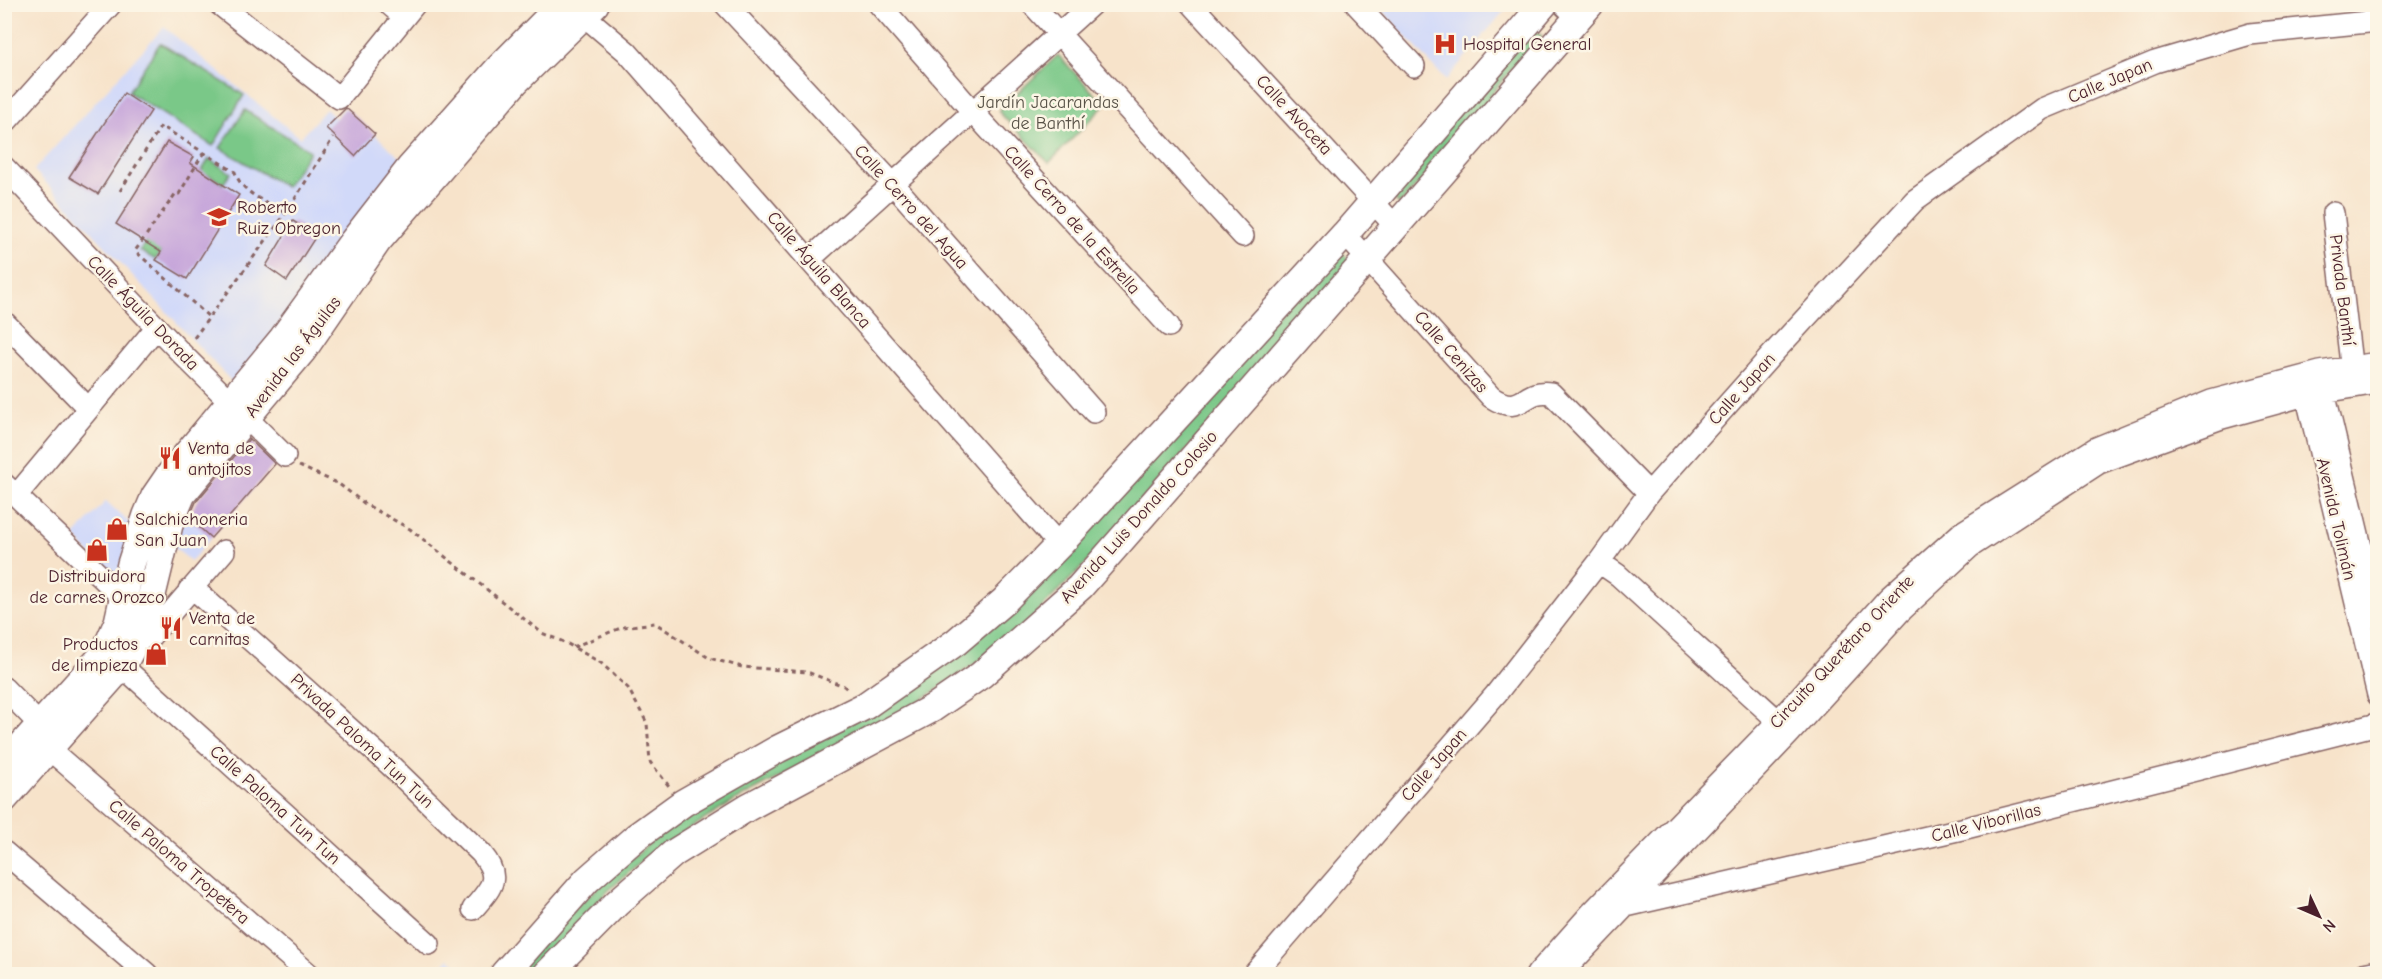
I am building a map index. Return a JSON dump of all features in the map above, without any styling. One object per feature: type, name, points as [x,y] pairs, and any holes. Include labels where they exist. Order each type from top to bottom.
[{"type":"street","points":[[4,124],[111,4]]},
{"type":"street","points":[[219,4],[339,98],[403,9]]},
{"type":"street","name":"Calle Cerro del Agua","points":[[725,4],[893,184],[1094,412]]},
{"type":"street","name":"Calle Cerro de la Estrella","points":[[879,4],[973,112],[1169,327]]},
{"type":"street","points":[[1032,4],[1243,236]]},
{"type":"street","points":[[810,259],[1092,4]]},
{"type":"street","name":"Calle Avoceta","points":[[1191,4],[1397,228]]},
{"type":"street","points":[[1356,4],[1414,66]]},
{"type":"street","points":[[504,975],[587,880],[636,837],[683,803],[778,749],[864,706],[956,642],[1004,601],[1345,234],[1544,4]]},
{"type":"street","name":"Calle Águila Blanca","points":[[578,7],[627,52],[1059,544]]},
{"type":"street","name":"Avenida las Águilas","points":[[4,765],[44,737],[122,666],[132,616],[131,564],[155,496],[168,477],[238,411],[283,338],[342,275],[410,168],[499,68],[578,7]]},
{"type":"street","name":"Avenida Luis Donaldo Colosio","points":[[547,975],[617,903],[674,853],[748,807],[933,708],[981,675],[1080,587],[1397,228],[1574,10]]},
{"type":"street","name":"Calle Japan","points":[[1254,975],[1496,694],[1599,562],[1649,493],[1776,350],[1915,201],[2043,109],[2155,62],[2250,34],[2378,21]]},
{"type":"street","name":"Calle Águila Dorada","points":[[4,167],[156,328],[285,456]]},
{"type":"street","name":"Privada Banthí","points":[[2333,213],[2352,377]]},
{"type":"street","name":"Calle Cenizas","points":[[1345,234],[1369,258],[1491,397],[1503,404],[1513,406],[1540,391],[1551,393],[1649,493]]},
{"type":"street","points":[[4,322],[88,408]]},
{"type":"street","points":[[156,328],[88,408],[10,490],[150,637],[224,551]]},
{"type":"street","name":"Circuito Querétaro Oriente","points":[[1561,975],[1627,905],[1785,726],[1889,597],[2096,448],[2198,417],[2211,401],[2352,377],[2378,363]]},
{"type":"street","name":"Circuito Querétaro Oriente","points":[[2352,377],[2378,383]]},
{"type":"street","name":"Avenida Tolimán","points":[[2313,384],[2378,618]]},
{"type":"street","name":"Avenida Tolimán","points":[[2313,384],[2378,695]]},
{"type":"street","points":[[1599,562],[1618,575],[1785,726]]},
{"type":"street","name":"Privada Paloma Tun Tun","points":[[189,590],[195,590],[390,765],[481,853],[491,865],[494,876],[490,890],[473,909]]},
{"type":"street","name":"Avenida las Águilas","points":[[4,799],[44,737],[132,616]]},
{"type":"street","name":"Calle Paloma Tun Tun","points":[[122,666],[429,944]]},
{"type":"street","name":"Calle Paloma Tropetera","points":[[4,688],[44,737],[309,975]]},
{"type":"street","name":"Calle Viborillas","points":[[1592,912],[1962,829],[2378,724]]},
{"type":"street","name":"Circuito Querétaro Oriente","points":[[1537,975],[1592,912],[1785,726]]},
{"type":"street","points":[[4,852],[147,975]]},
{"type":"street","points":[[2363,975],[2378,971]]},
{"type":"path","points":[[120,192],[161,126],[235,172],[238,183],[286,213]]},
{"type":"path","points":[[182,354],[286,213],[333,138]]},
{"type":"path","points":[[204,152],[179,194],[176,193],[135,251],[209,317]]},
{"type":"path","points":[[285,456],[306,470],[339,484],[365,504],[410,530],[542,633],[601,663],[628,688],[647,723],[650,762],[683,803]]},
{"type":"path","points":[[573,647],[623,627],[655,623],[709,658],[742,667],[807,672],[844,686],[864,706]]},
{"type":"shaded area","name":"Hospital General","points":[[1377,5],[1509,5],[1446,80]]},
{"type":"shaded area","name":"Roberto Ruiz Obregon","points":[[164,27],[300,138],[326,109],[335,118],[345,107],[405,162],[233,383],[34,170]]},
{"type":"shaded area","points":[[106,501],[133,526],[115,582],[74,536]]},
{"type":"shaded area","points":[[182,511],[211,538],[191,561],[172,546]]},
{"type":"shaded area","points":[[449,958],[467,974],[435,974]]},
{"type":"green space","points":[[1533,30],[1542,36],[1497,87],[1475,122],[1399,205],[1389,191]]},
{"type":"green space","points":[[160,43],[244,95],[213,146],[128,92]]},
{"type":"green space","name":"Jardín Jacarandas de Banthí","points":[[1058,55],[1105,105],[1049,163],[998,111]]},
{"type":"green space","points":[[245,110],[310,151],[286,187],[220,148]]},
{"type":"green space","points":[[209,159],[231,173],[223,184],[209,175],[156,260],[140,251],[173,199],[181,203]]},
{"type":"green space","points":[[1339,250],[1353,263],[1089,560],[1030,620],[982,659],[930,694],[733,802],[655,850],[608,891],[530,974],[514,974],[570,912],[677,819],[936,670]]},
{"type":"building","points":[[124,93],[151,111],[98,194],[69,177]]},
{"type":"building","points":[[346,108],[375,134],[355,156],[326,128]]},
{"type":"building","points":[[167,142],[194,157],[190,163],[239,195],[187,279],[156,260],[161,252],[116,224]]},
{"type":"building","points":[[293,221],[316,236],[287,281],[266,266]]},
{"type":"building","points":[[249,439],[275,464],[211,538],[189,518],[196,502]]},
{"type":"place","name":"Hospital General","points":[[1445,44]]},
{"type":"place","name":"Roberto Ruiz Obregon","points":[[219,217]]},
{"type":"place","name":"Venta de antojitos","points":[[170,458]]},
{"type":"place","name":"Salchichoneria San Juan","points":[[117,529]]},
{"type":"place","name":"Distribuidora de carnes Orozco","points":[[97,550]]},
{"type":"place","name":"Venta de carnitas","points":[[171,628]]},
{"type":"place","name":"Productos de limpieza","points":[[156,654]]}]
